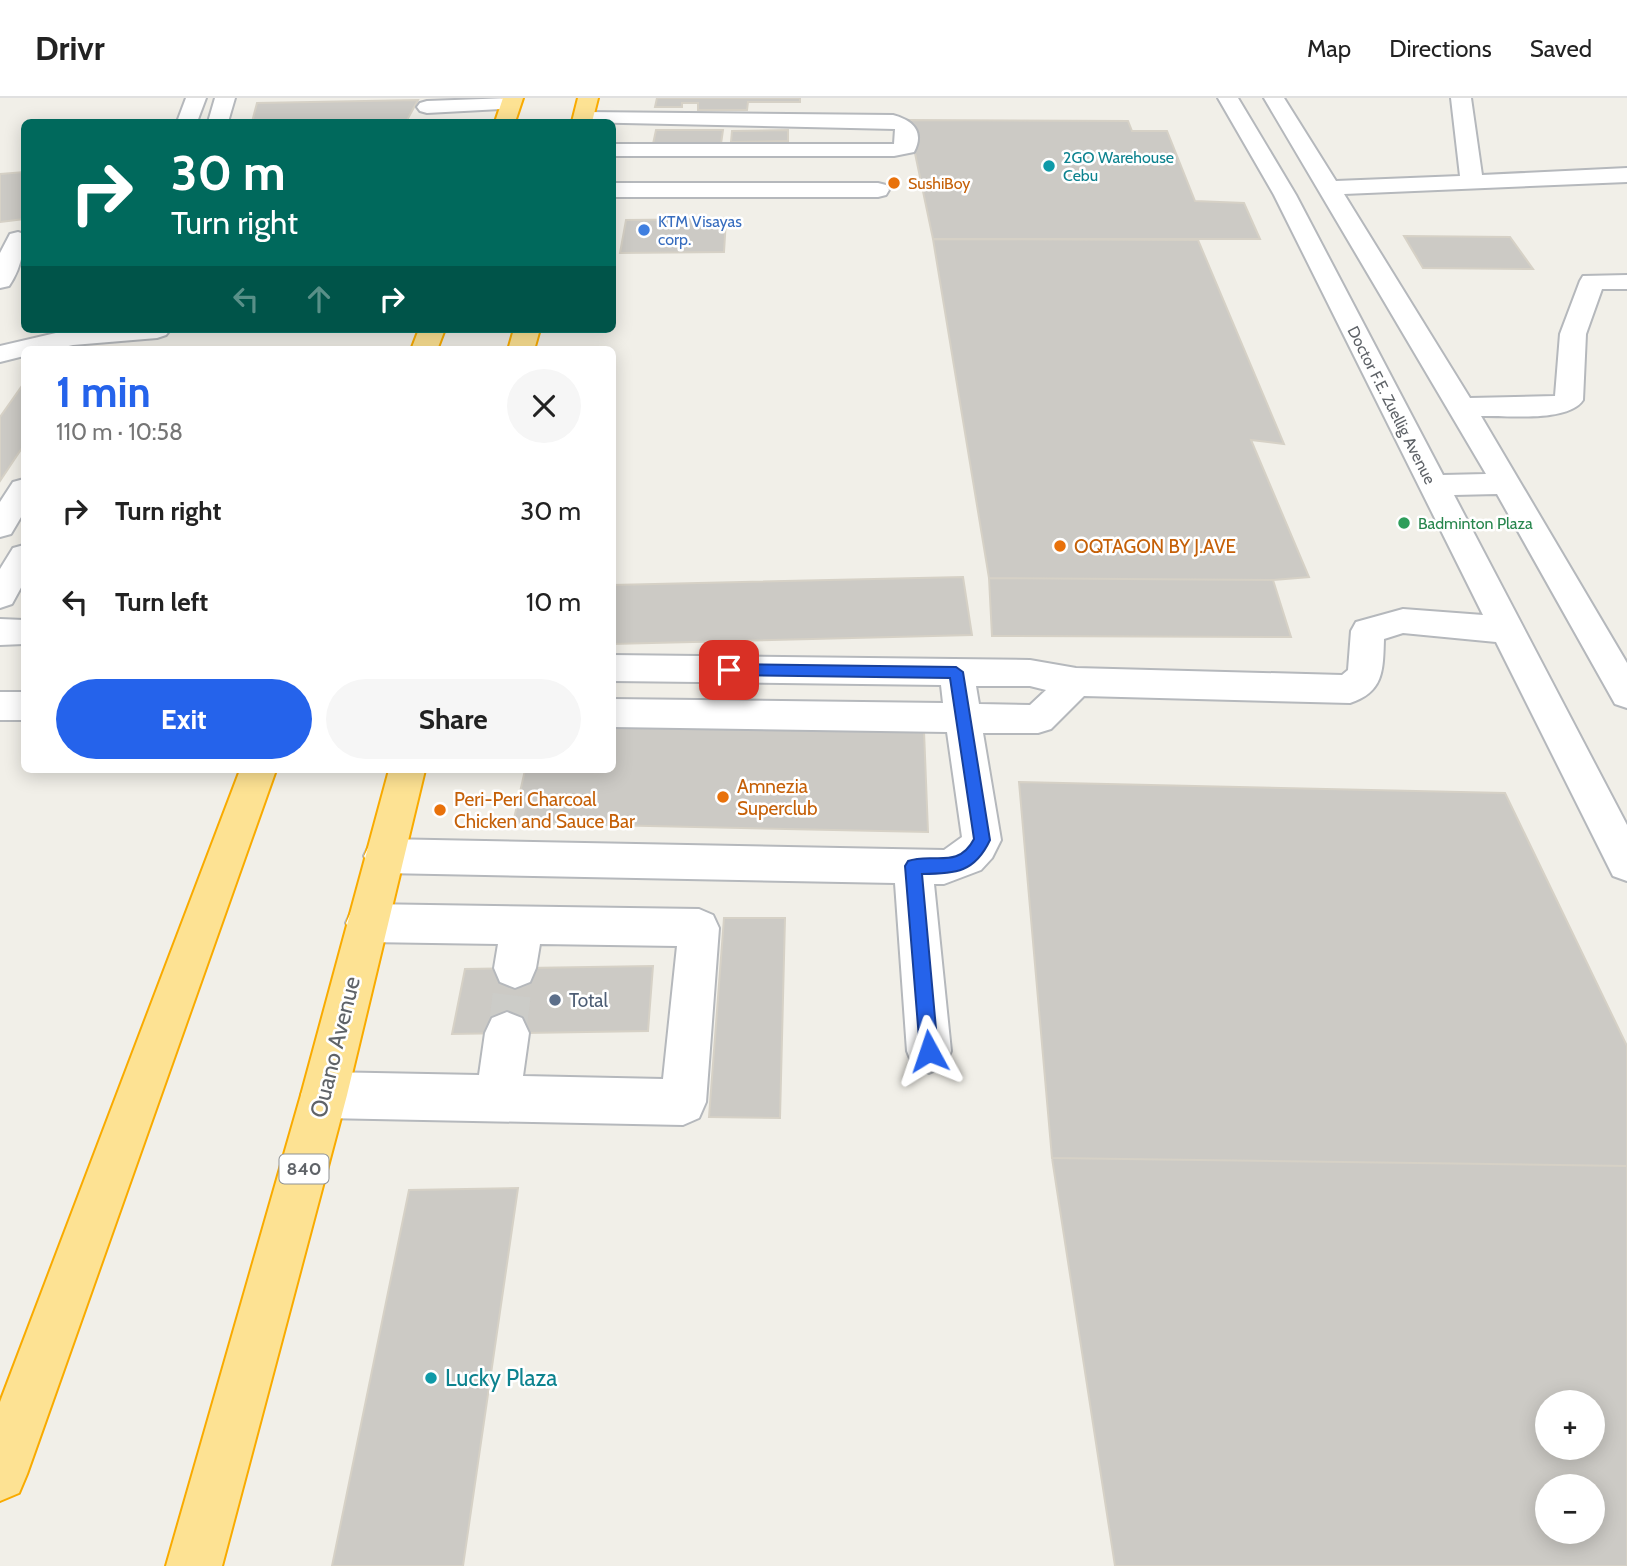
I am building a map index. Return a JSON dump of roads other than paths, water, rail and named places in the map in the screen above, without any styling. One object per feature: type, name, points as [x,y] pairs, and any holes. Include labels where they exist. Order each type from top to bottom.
[{"type":"highway","points":[[0,1474],[257,773]]},
{"type":"highway","name":"Ouano Avenue","points":[[194,1566],[324,1095],[406,773]]},
{"type":"street","points":[[188,119],[195,98]]},
{"type":"street","points":[[219,119],[225,98]]},
{"type":"street","name":"Doctor F.E. Zuellig Avenue","points":[[1227,98],[1284,195],[1627,864]]},
{"type":"street","points":[[1274,98],[1462,407],[1627,694]]},
{"type":"street","points":[[1461,98],[1472,182]]},
{"type":"street","points":[[427,107],[509,108]]},
{"type":"street","points":[[585,113],[651,118],[899,123],[905,126],[906,147],[894,150],[616,150]]},
{"type":"street","points":[[644,150],[651,118]]},
{"type":"street","points":[[838,190],[845,121]]},
{"type":"street","points":[[1331,188],[1627,175]]},
{"type":"street","points":[[616,190],[878,190]]},
{"type":"street","points":[[0,281],[18,239]]},
{"type":"street","points":[[1462,407],[1556,406],[1569,400],[1573,334],[1592,281],[1627,282]]},
{"type":"street","points":[[34,346],[73,337],[154,336]]},
{"type":"street","points":[[0,354],[21,349]]},
{"type":"street","points":[[1432,485],[1505,484]]},
{"type":"street","points":[[0,526],[21,494]]},
{"type":"street","points":[[0,596],[21,561]]},
{"type":"street","points":[[616,668],[1030,673],[1076,682],[1350,689],[1365,675],[1368,632],[1403,621],[1506,630]]},
{"type":"street","points":[[0,632],[21,632]]},
{"type":"street","points":[[384,856],[944,867],[974,855],[982,840],[956,672]]},
{"type":"street","points":[[616,713],[1038,719],[1076,682]]},
{"type":"street","points":[[0,706],[21,706]]},
{"type":"street","points":[[913,866],[929,1051]]},
{"type":"street","points":[[324,1095],[683,1102],[699,928],[366,923]]},
{"type":"street","points":[[515,968],[522,926]]},
{"type":"street","points":[[498,1098],[508,1033]]},
{"type":"tunnel","points":[[507,1033],[515,968]]},
{"type":"place","name":"2GO Warehouse Cebu","points":[[1049,166]]},
{"type":"place","name":"SushiBoy","points":[[894,183]]},
{"type":"place","name":"KTM Visayas corp.","points":[[644,230]]},
{"type":"place","name":"Badminton Plaza","points":[[1404,523]]},
{"type":"place","name":"OQTAGON BY J.AVE","points":[[1060,546]]},
{"type":"place","name":"Amnezia Superclub","points":[[723,797]]},
{"type":"place","name":"Peri-Peri Charcoal Chicken and Sauce Bar","points":[[440,810]]},
{"type":"place","name":"Total","points":[[555,1000]]},
{"type":"place","name":"Lucky Plaza","points":[[431,1378]]}]
